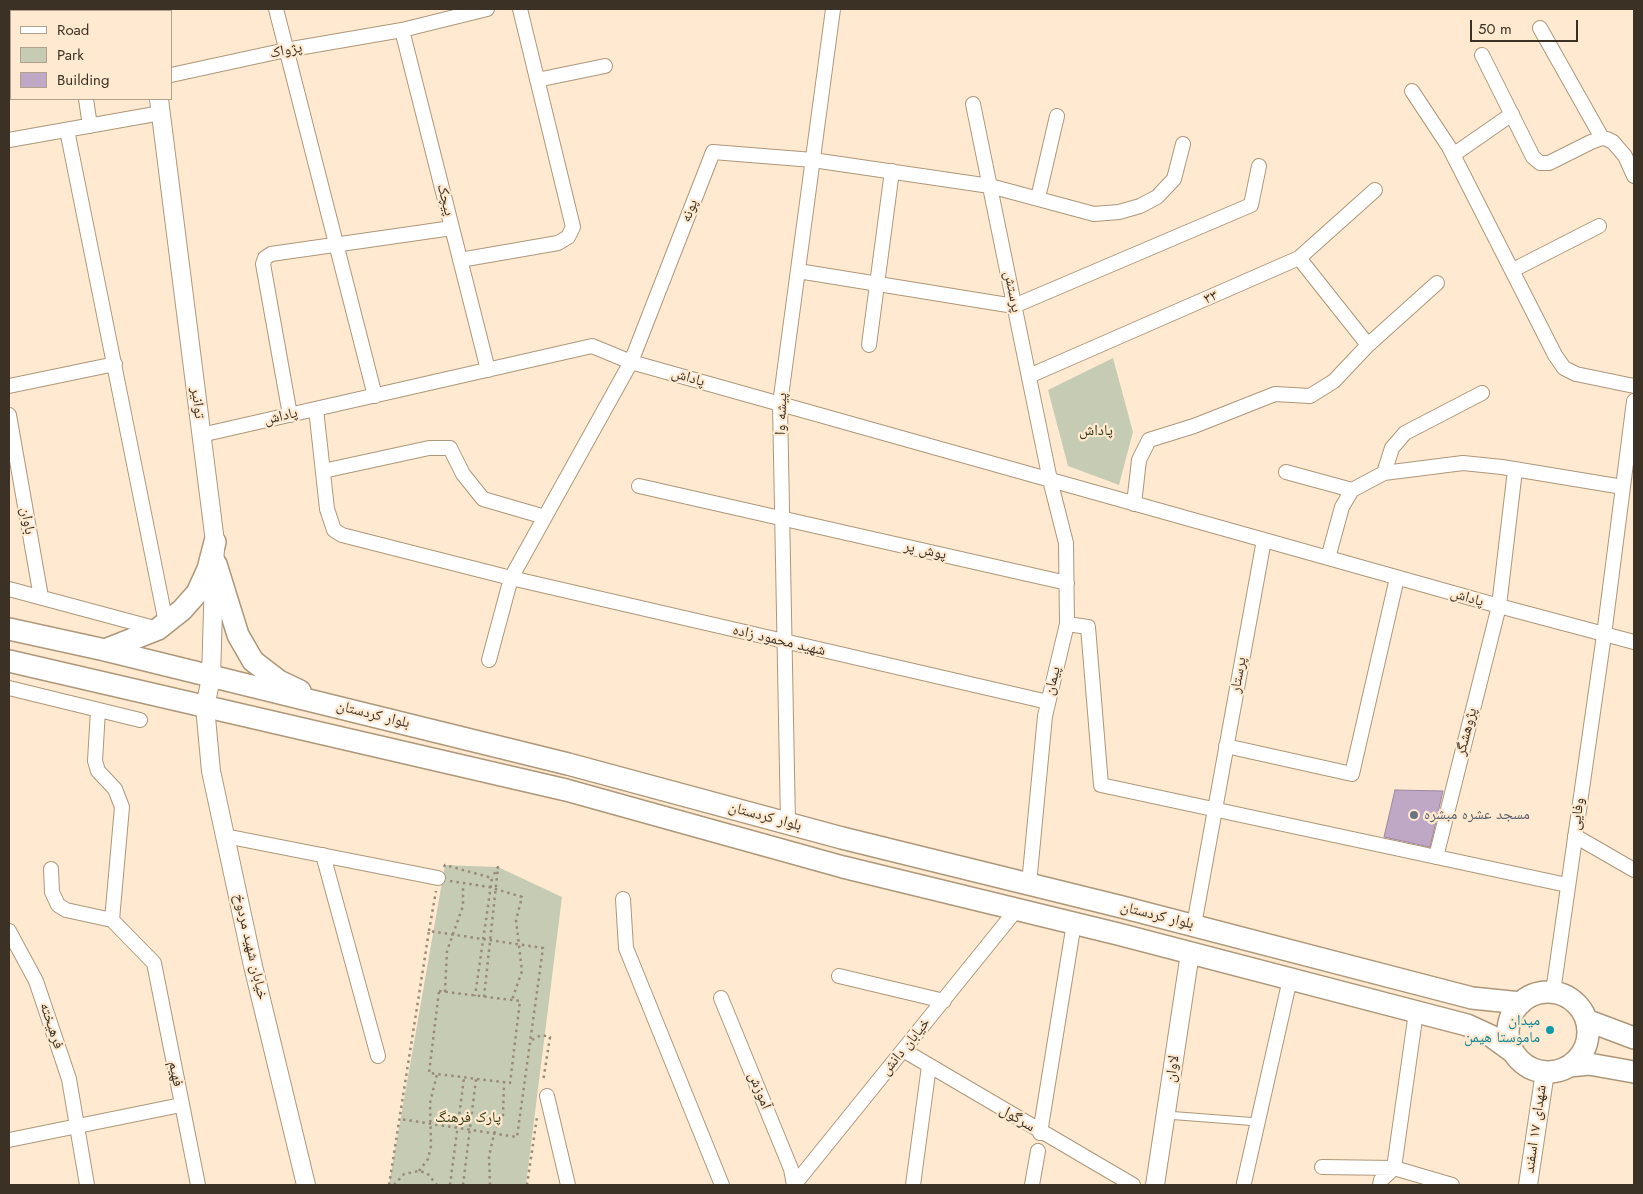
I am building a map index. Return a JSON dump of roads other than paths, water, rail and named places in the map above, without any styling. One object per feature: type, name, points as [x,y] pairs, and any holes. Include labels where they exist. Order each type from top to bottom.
[{"type":"main road","points":[[105,650],[162,626],[197,593],[208,569],[215,542]]},
{"type":"main road","points":[[216,564],[238,635],[253,661],[279,681],[325,704]]},
{"type":"main road","name":"بلوار کردستان","points":[[9,629],[105,650],[211,678],[568,764],[788,823],[1194,925],[1472,998],[1520,1003]]},
{"type":"main road","name":"بلوار کردستان","points":[[9,661],[566,790],[843,867],[1074,923],[1467,1025],[1491,1036],[1513,1052]]},
{"type":"main road","points":[[1553,992],[1570,999],[1579,1008],[1586,1020],[1588,1033],[1585,1046],[1579,1058],[1569,1066],[1557,1071],[1545,1072],[1526,1066],[1513,1052],[1508,1039],[1508,1026],[1520,1003],[1532,996],[1553,992]]},
{"type":"main road","points":[[1586,1020],[1634,1038]]},
{"type":"main road","points":[[1569,1066],[1589,1064],[1634,1072]]},
{"type":"street","points":[[276,9],[375,396]]},
{"type":"street","name":"پژواک","points":[[172,75],[286,50],[402,30],[488,9]]},
{"type":"street","points":[[460,260],[558,243],[568,237],[573,227],[520,9]]},
{"type":"street","name":"پیشه وا","points":[[788,823],[780,404],[833,9]]},
{"type":"street","points":[[1540,28],[1602,138],[1618,146],[1634,176]]},
{"type":"street","name":"پیچک","points":[[402,30],[488,370]]},
{"type":"street","points":[[1482,55],[1533,157],[1540,163],[1549,163],[1602,138]]},
{"type":"street","points":[[537,80],[605,66]]},
{"type":"street","points":[[1412,91],[1439,130],[1453,155],[1555,355],[1564,368],[1576,374],[1634,386]]},
{"type":"street","points":[[86,100],[90,126]]},
{"type":"street","name":"پرستش","points":[[973,104],[1050,480]]},
{"type":"street","points":[[9,140],[90,126],[160,106]]},
{"type":"street","name":"توانیر","points":[[160,106],[215,542],[216,564],[211,678],[205,707]]},
{"type":"street","points":[[1453,155],[1512,114]]},
{"type":"street","points":[[1038,198],[1056,116]]},
{"type":"street","points":[[9,589],[162,626],[115,364],[67,130]]},
{"type":"street","points":[[813,160],[990,186],[1094,214],[1119,212],[1140,206],[1157,197],[1174,179],[1183,144]]},
{"type":"street","name":"پونه","points":[[631,362],[713,152],[813,160]]},
{"type":"street","points":[[798,271],[1014,306],[1251,205],[1259,166]]},
{"type":"street","points":[[869,345],[892,172]]},
{"type":"street","name":"۳۳","points":[[1029,376],[1299,258],[1375,190]]},
{"type":"street","points":[[1513,270],[1599,226]]},
{"type":"street","points":[[290,415],[263,264],[265,258],[271,254],[452,228]]},
{"type":"street","points":[[1299,258],[1368,345]]},
{"type":"street","points":[[1134,504],[1139,460],[1149,440],[1194,426],[1275,394],[1310,396],[1334,381],[1368,345],[1437,284]]},
{"type":"street","name":"پاداش","points":[[202,435],[592,346],[631,362],[1397,578],[1634,642]]},
{"type":"street","points":[[489,660],[510,578],[631,362]]},
{"type":"street","points":[[9,386],[115,364]]},
{"type":"street","points":[[1384,473],[1392,448],[1405,433],[1482,393]]},
{"type":"street","name":"وفایی","points":[[1553,992],[1604,635],[1634,401]]},
{"type":"street","name":"شهید محمود زاده","points":[[316,409],[330,520],[334,530],[342,535],[510,578],[1048,702]]},
{"type":"street","name":"باوان","points":[[9,415],[41,598]]},
{"type":"street","points":[[323,471],[429,448],[450,448],[471,487],[483,499],[545,517]]},
{"type":"street","points":[[1328,558],[1342,507],[1352,490],[1384,473],[1463,463],[1623,488]]},
{"type":"street","name":"پژوهشگر","points":[[1436,857],[1499,606],[1515,470]]},
{"type":"street","points":[[1286,472],[1352,490]]},
{"type":"street","name":"پیمان","points":[[1029,884],[1048,702],[1067,624],[1066,543],[1050,480]]},
{"type":"street","name":"پوش پر","points":[[639,486],[1066,583]]},
{"type":"street","name":"پرستار","points":[[1194,925],[1264,540]]},
{"type":"street","points":[[1226,746],[1352,774],[1397,578]]},
{"type":"street","points":[[1067,624],[1088,627],[1101,785],[1567,885]]},
{"type":"street","points":[[9,688],[140,720]]},
{"type":"street","name":"خیابان شهید مردوخ","points":[[205,707],[211,771],[253,966],[306,1185]]},
{"type":"street","points":[[51,869],[52,892],[58,905],[66,910],[112,920],[122,807],[115,789],[98,771],[95,761],[98,710]]},
{"type":"street","points":[[225,836],[438,878]]},
{"type":"street","points":[[1575,836],[1634,870]]},
{"type":"street","points":[[323,855],[378,1056]]},
{"type":"street","points":[[624,899],[626,948],[722,1185]]},
{"type":"street","name":"خیابان دانش","points":[[794,1185],[1018,909]]},
{"type":"street","name":"فهیم","points":[[112,920],[154,963],[198,1185]]},
{"type":"street","points":[[1040,1133],[1074,923]]},
{"type":"street","name":"فرهیخته","points":[[9,932],[36,981],[69,1079],[86,1185]]},
{"type":"street","name":"لاوان","points":[[1155,1185],[1190,953]]},
{"type":"street","points":[[839,976],[944,1001]]},
{"type":"street","points":[[1244,1183],[1290,979]]},
{"type":"street","name":"آموزش","points":[[721,998],[791,1169],[794,1185]]},
{"type":"street","points":[[1380,1185],[1381,1180],[1394,1168],[1416,1012]]},
{"type":"street","name":"سرگول","points":[[903,1050],[1040,1133],[1133,1185]]},
{"type":"street","points":[[913,1185],[929,1066]]},
{"type":"street","name":"شهدای ۱۷ اسفند","points":[[1528,1185],[1545,1072]]},
{"type":"street","points":[[547,1096],[568,1185]]},
{"type":"street","points":[[9,1140],[181,1105]]},
{"type":"street","points":[[1032,1185],[1038,1151]]},
{"type":"street","points":[[1322,1167],[1394,1168],[1452,1185]]},
{"type":"lane","points":[[1166,1115],[1258,1122]]},
{"type":"place","name":"مسجد عشره مبشره","points":[[1414,815]]},
{"type":"place","name":"میدان ماموستا هیمن","points":[[1550,1030]]},
{"type":"park label","name":"پارک فرهنگ","points":[[468,1118]]}]
